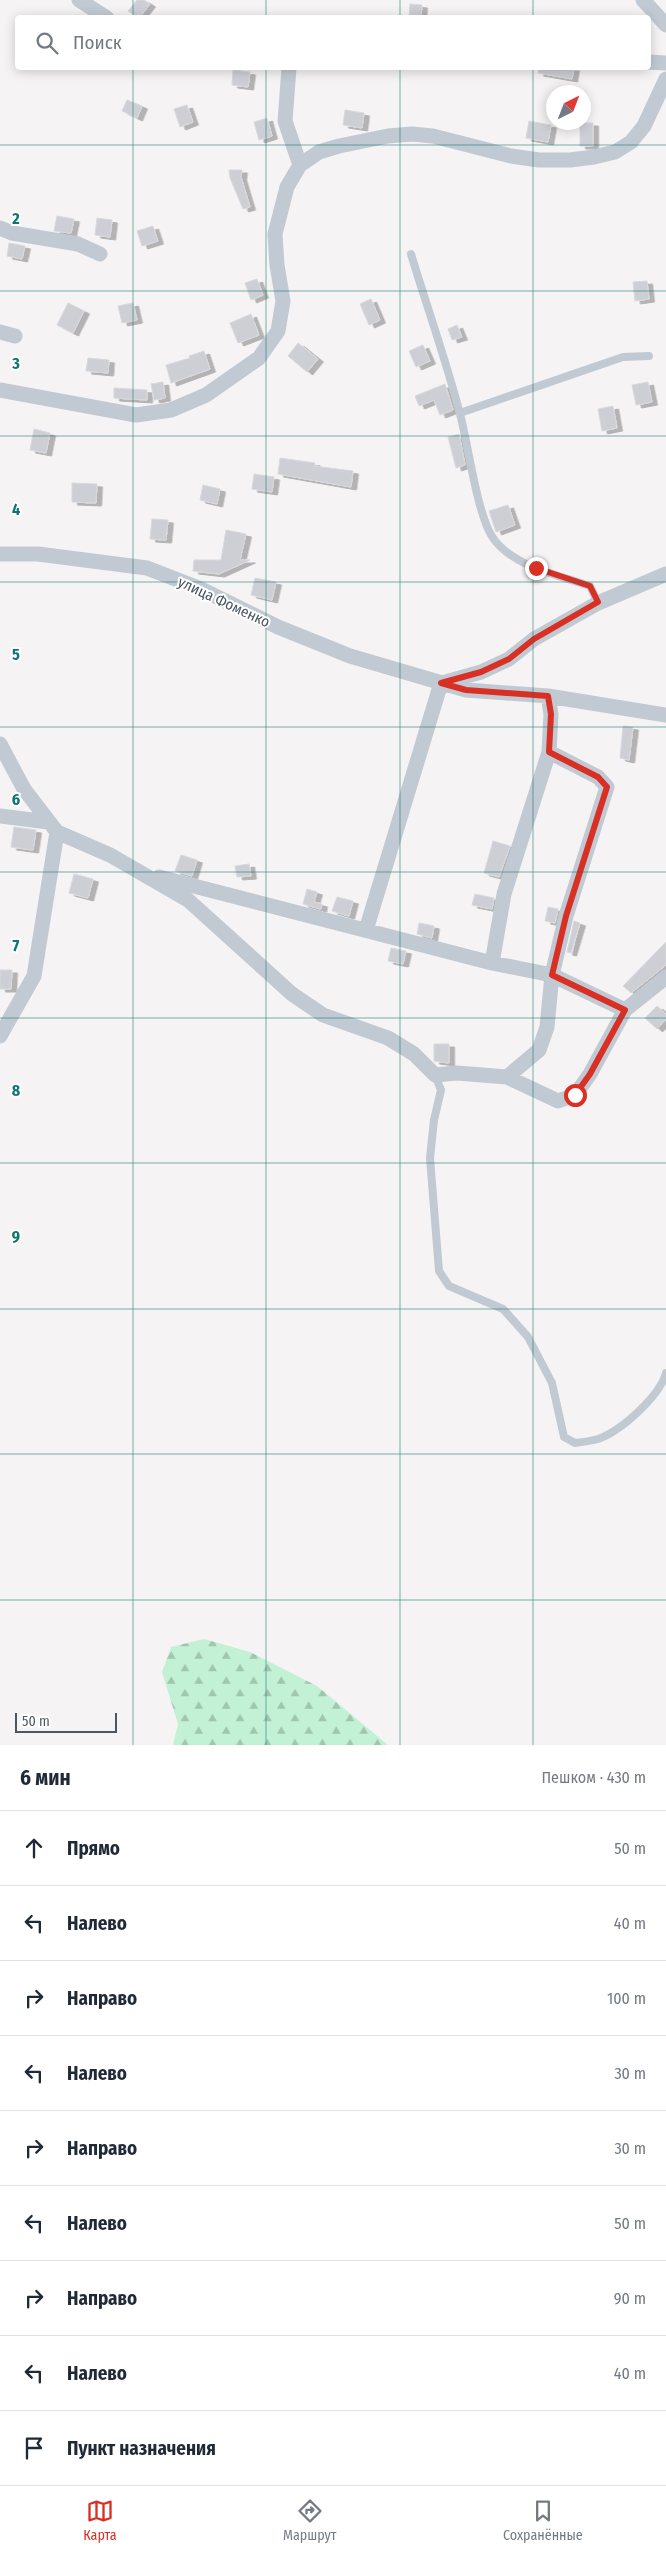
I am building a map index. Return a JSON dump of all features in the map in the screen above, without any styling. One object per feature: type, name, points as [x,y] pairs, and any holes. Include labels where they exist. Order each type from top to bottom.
[{"type":"street","points":[[78,0],[102,15]]},
{"type":"street","points":[[643,0],[666,24]]},
{"type":"street","points":[[651,62],[666,63]]},
{"type":"street","points":[[289,70],[286,121],[300,165]]},
{"type":"street","points":[[0,390],[136,415],[171,410],[206,395],[260,358],[278,331],[283,301],[277,266],[275,234],[287,187],[300,165],[318,152],[388,136],[412,134],[433,136],[511,156],[539,160],[570,160],[594,157],[616,152],[630,142],[644,126],[666,79]]},
{"type":"street","points":[[0,228],[12,233],[78,244],[100,254]]},
{"type":"street","name":"улица Фоменко","points":[[0,554],[38,554],[146,568],[201,589],[278,627],[350,656],[466,690],[548,696],[666,715]]},
{"type":"street","points":[[366,930],[441,683],[481,672],[509,659],[534,639],[598,602],[666,574]]},
{"type":"street","points":[[492,963],[504,894],[549,752],[551,714],[548,696]]},
{"type":"street","points":[[648,711],[666,703]]},
{"type":"street","points":[[0,744],[24,789],[53,827],[34,976],[0,1036]]},
{"type":"street","points":[[507,1077],[539,1050],[547,1027],[552,975],[566,916],[607,787],[598,777],[549,752]]},
{"type":"street","points":[[0,816],[53,827],[143,873],[188,900],[292,994],[323,1015],[388,1038],[414,1054],[435,1075],[457,1072],[507,1077],[558,1101],[575,1095],[590,1074],[625,1010],[666,977]]},
{"type":"street","points":[[143,873],[492,963],[552,975],[625,1010]]},
{"type":"lane","points":[[411,254],[460,412],[483,515],[493,538],[512,555],[536,568],[590,586],[598,602]]},
{"type":"lane","points":[[460,412],[623,357],[650,356]]},
{"type":"lane","points":[[435,1075],[441,1090],[434,1120],[430,1158],[439,1271],[449,1286],[503,1308],[528,1337],[552,1383],[564,1437],[576,1444],[600,1438],[629,1420],[649,1401],[666,1373]]},
{"type":"green space","points":[[204,1639],[250,1652],[317,1686],[388,1745],[173,1745],[178,1724],[162,1672],[171,1647]]},
{"type":"building","points":[[137,0],[144,0],[150,4],[141,15],[134,15],[128,11]]},
{"type":"building","points":[[410,4],[422,5],[421,15],[409,15]]},
{"type":"building","points":[[233,70],[250,72],[248,87],[232,85]]},
{"type":"building","points":[[539,70],[574,70],[572,79],[538,73]]},
{"type":"building","points":[[127,100],[142,106],[137,118],[122,111]]},
{"type":"building","points":[[187,105],[193,122],[180,127],[174,109]]},
{"type":"building","points":[[345,110],[364,113],[362,128],[343,125]]},
{"type":"building","points":[[267,118],[272,136],[259,140],[254,122]]},
{"type":"building","points":[[529,121],[546,124],[546,130],[550,130],[548,142],[526,138]]},
{"type":"building","points":[[591,123],[593,123],[593,146],[580,146],[580,130],[591,130]]},
{"type":"building","points":[[229,170],[242,170],[241,177],[250,207],[243,209],[230,178]]},
{"type":"building","points":[[57,216],[74,219],[71,233],[54,231]]},
{"type":"building","points":[[97,218],[112,220],[110,237],[95,235]]},
{"type":"building","points":[[153,226],[158,241],[142,246],[137,231]]},
{"type":"building","points":[[9,243],[25,246],[22,259],[7,256]]},
{"type":"building","points":[[257,279],[263,295],[251,300],[245,283]]},
{"type":"building","points":[[647,281],[649,299],[635,301],[633,282]]},
{"type":"building","points":[[371,299],[380,320],[369,325],[360,304]]},
{"type":"building","points":[[68,303],[84,311],[73,333],[57,325]]},
{"type":"building","points":[[133,303],[137,320],[122,323],[118,306]]},
{"type":"building","points":[[251,314],[259,335],[238,343],[230,323]]},
{"type":"building","points":[[457,325],[462,337],[452,340],[448,329]]},
{"type":"building","points":[[298,343],[318,359],[307,372],[288,356]]},
{"type":"building","points":[[423,345],[430,361],[416,367],[409,351]]},
{"type":"building","points":[[204,351],[210,369],[171,383],[166,365],[190,358],[189,356]]},
{"type":"building","points":[[88,358],[109,360],[108,373],[86,371]]},
{"type":"building","points":[[163,382],[165,398],[154,400],[151,384]]},
{"type":"building","points":[[648,382],[652,402],[636,405],[632,385]]},
{"type":"building","points":[[445,384],[453,410],[440,415],[434,400],[419,406],[415,396]]},
{"type":"building","points":[[114,388],[147,390],[147,400],[114,398]]},
{"type":"building","points":[[613,406],[617,428],[602,431],[598,409]]},
{"type":"building","points":[[34,429],[50,433],[46,453],[30,450]]},
{"type":"building","points":[[459,434],[465,465],[456,468],[448,437]]},
{"type":"building","points":[[280,458],[315,463],[314,466],[353,471],[351,487],[278,474]]},
{"type":"building","points":[[254,474],[274,477],[272,492],[252,489]]},
{"type":"building","points":[[72,483],[97,484],[96,503],[72,502]]},
{"type":"building","points":[[203,485],[220,489],[217,504],[200,500]]},
{"type":"building","points":[[508,505],[515,525],[496,532],[489,511]]},
{"type":"building","points":[[152,519],[168,520],[166,540],[150,539]]},
{"type":"building","points":[[226,530],[246,534],[240,560],[250,560],[219,574],[193,571],[194,560],[221,560]]},
{"type":"building","points":[[255,578],[276,582],[272,600],[251,595]]},
{"type":"building","points":[[623,726],[633,727],[629,760],[620,758]]},
{"type":"building","points":[[14,827],[36,830],[33,850],[11,847]]},
{"type":"building","points":[[493,841],[510,846],[499,877],[484,873]]},
{"type":"building","points":[[181,855],[197,860],[192,876],[175,871]]},
{"type":"building","points":[[249,864],[251,876],[237,877],[235,866]]},
{"type":"building","points":[[74,874],[93,879],[88,898],[69,893]]},
{"type":"building","points":[[307,889],[317,892],[314,902],[322,904],[321,909],[303,904]]},
{"type":"building","points":[[475,894],[494,898],[492,909],[472,905]]},
{"type":"building","points":[[337,897],[353,901],[349,916],[332,911]]},
{"type":"building","points":[[548,907],[558,909],[555,923],[545,921]]},
{"type":"building","points":[[574,921],[580,923],[571,953],[567,952]]},
{"type":"building","points":[[419,923],[434,926],[432,938],[417,934]]},
{"type":"building","points":[[666,942],[666,965],[631,993],[623,986]]},
{"type":"building","points":[[391,948],[406,951],[403,964],[388,961]]},
{"type":"building","points":[[0,970],[12,970],[11,989],[0,989]]},
{"type":"building","points":[[657,1006],[666,1014],[666,1020],[657,1029],[645,1018]]},
{"type":"building","points":[[434,1044],[449,1044],[449,1063],[434,1061]]},
{"type":"route","points":[[536,568],[590,586],[598,602],[534,639],[509,659],[481,672],[441,683],[466,690],[548,696],[551,714],[549,752],[598,777],[607,787],[566,916],[552,975],[625,1010],[590,1074],[575,1095]]}]
